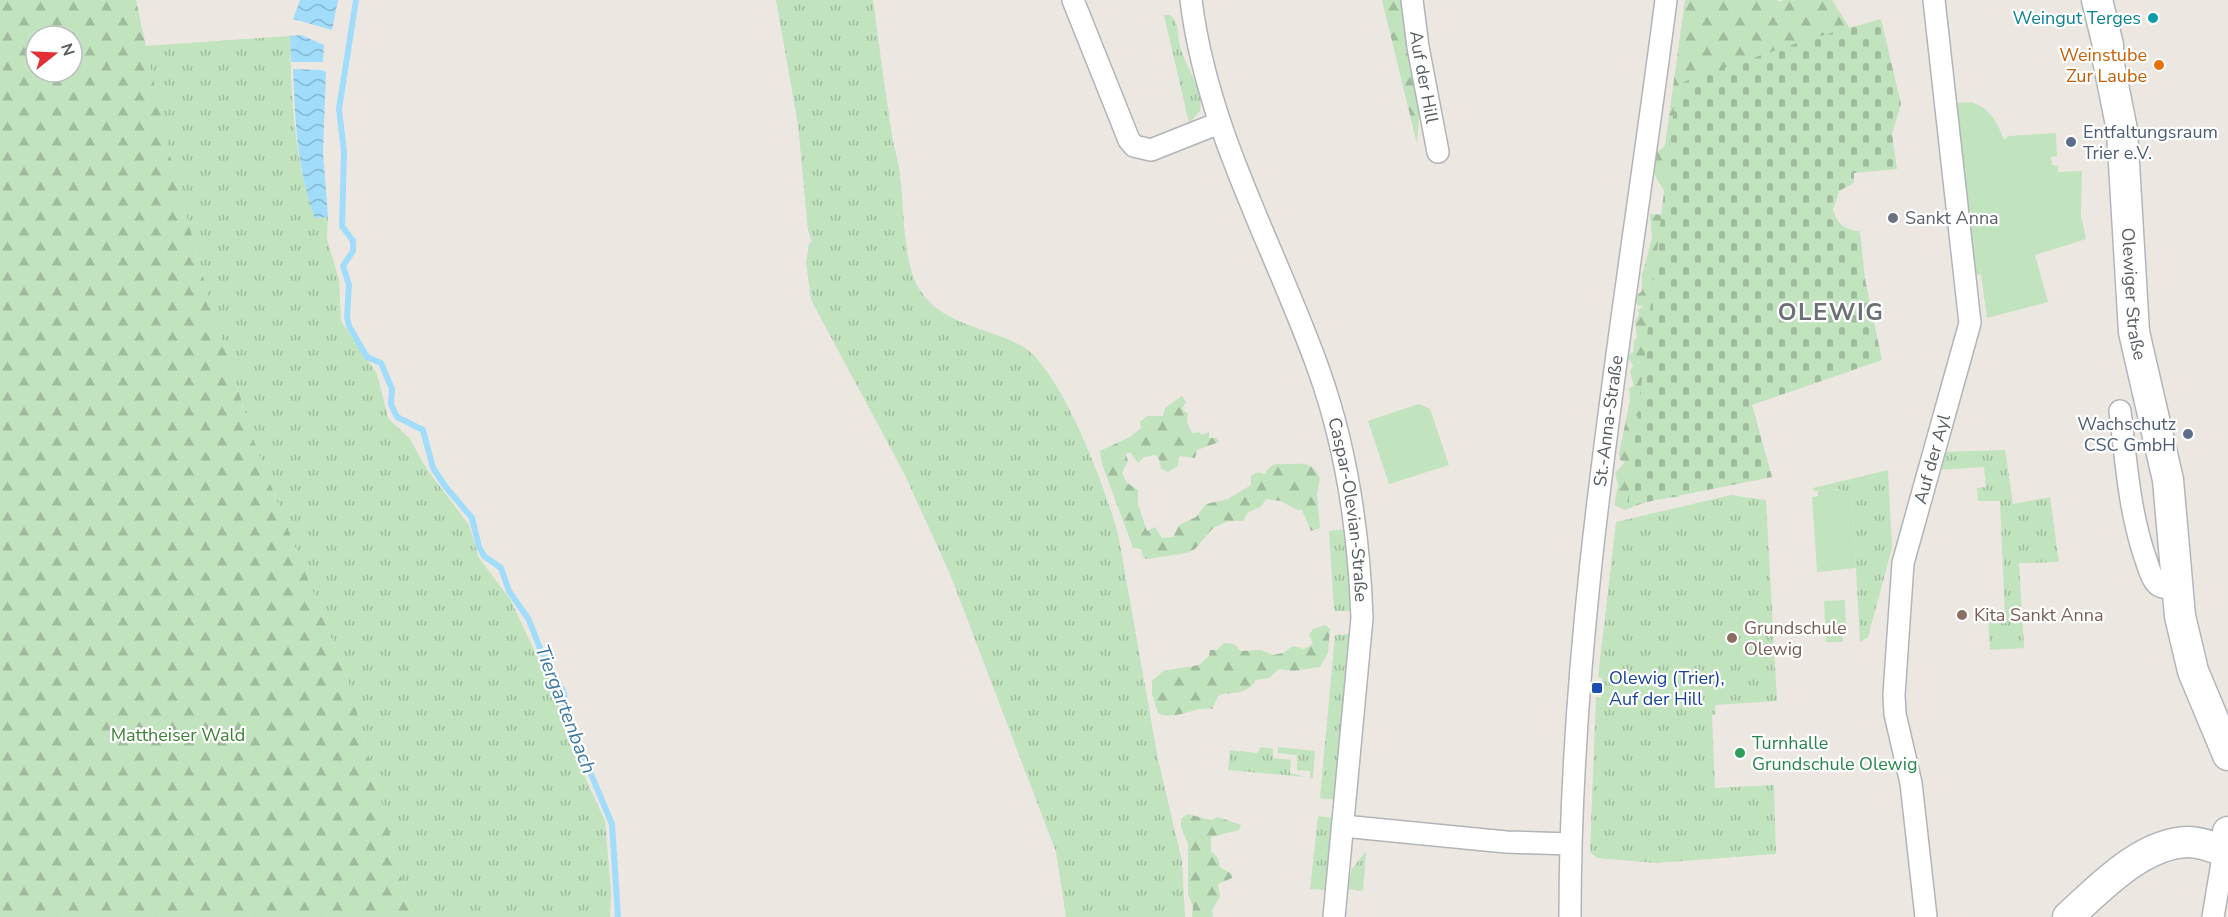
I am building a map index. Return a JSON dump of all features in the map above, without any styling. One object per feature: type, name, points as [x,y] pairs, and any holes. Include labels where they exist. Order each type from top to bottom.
[{"type":"street","points":[[1073,0],[1129,140],[1134,146],[1151,150],[1220,123]]},
{"type":"street","name":"Caspar-Olevian-Straße","points":[[1191,0],[1206,77],[1220,123],[1318,368],[1331,408],[1349,486],[1361,586],[1362,618],[1334,917]]},
{"type":"street","name":"Auf der Hill","points":[[1412,0],[1418,47],[1438,152]]},
{"type":"street","name":"St.-Anna-Straße","points":[[1570,917],[1570,844],[1577,688],[1612,389],[1666,0]]},
{"type":"street","name":"Auf der Ayl","points":[[1926,917],[1911,783],[1895,714],[1898,627],[1903,563],[1970,323],[1935,0]]},
{"type":"street","name":"Olewiger Straße","points":[[2097,0],[2108,43],[2107,58],[2122,130],[2133,332],[2168,480],[2177,588],[2190,662],[2228,755]]},
{"type":"street","points":[[2120,411],[2128,465],[2128,485],[2142,548],[2156,583],[2164,588],[2177,588]]},
{"type":"street","points":[[1343,826],[1486,841],[1570,844]]},
{"type":"street","points":[[2068,917],[2133,864],[2160,849],[2188,842],[2226,842],[2213,917]]},
{"type":"green space","name":"Mattheiser Wald","points":[[0,0],[136,0],[168,148],[209,298],[258,453],[349,683],[412,917],[0,917]]},
{"type":"green space","points":[[776,0],[873,0],[899,170],[909,263],[918,287],[928,300],[952,318],[1008,339],[1022,346],[1037,359],[1052,379],[1081,434],[1105,493],[1119,539],[1158,759],[1182,861],[1185,917],[1066,917],[1056,852],[950,574],[904,473],[811,300],[806,262],[809,244],[812,241],[808,231],[798,125]]},
{"type":"green space","points":[[1382,0],[1410,0],[1420,101],[1417,144]]},
{"type":"green space","points":[[1685,0],[1777,0],[1780,2],[1783,0],[1832,0],[1849,27],[1666,193],[1652,165],[1654,155],[1665,145]]},
{"type":"green space","points":[[1164,15],[1173,17],[1176,24],[1181,51],[1197,85],[1201,102],[1200,111],[1189,123]]},
{"type":"green space","points":[[1881,19],[1901,104],[1892,134],[1897,169],[1854,173],[1854,183],[1839,191],[1833,209],[1842,225],[1850,230],[1860,231],[1865,279],[1882,360],[1752,405],[1772,477],[1627,506],[1674,107],[1680,83],[1806,40]]},
{"type":"green space","points":[[290,36],[295,128],[302,174],[315,218],[328,217],[327,239],[339,280],[341,321],[377,374],[388,418],[410,439],[426,468],[469,525],[479,558],[510,599],[543,669],[555,687],[562,724],[605,821],[611,892],[610,917],[412,917],[349,683],[258,453],[209,298],[168,148],[145,46]]},
{"type":"green space","points":[[1971,102],[1988,112],[2004,140],[2009,136],[2056,133],[2057,156],[2051,157],[2052,165],[2058,166],[2058,172],[2082,171],[2081,216],[2086,239],[2035,255],[2048,302],[1987,318],[1981,274],[1975,275],[1955,103]]},
{"type":"green space","points":[[1650,214],[1665,215],[1679,497],[1653,499],[1625,510],[1614,505],[1618,485],[1615,473],[1625,462],[1620,460],[1619,455],[1630,399],[1629,388],[1634,386],[1630,372],[1633,365],[1627,356],[1633,352],[1634,340],[1637,338],[1635,321],[1639,315],[1638,310],[1643,306],[1637,305],[1634,298],[1642,291],[1642,275],[1652,239]]},
{"type":"green space","points":[[1182,396],[1186,402],[1182,409],[1188,414],[1187,422],[1192,433],[1199,432],[1202,435],[1209,432],[1209,438],[1216,438],[1219,442],[1197,450],[1195,458],[1179,456],[1178,466],[1168,472],[1161,469],[1159,459],[1155,455],[1144,457],[1138,463],[1130,452],[1126,454],[1128,461],[1122,473],[1127,483],[1138,490],[1138,504],[1147,531],[1155,527],[1162,538],[1173,537],[1179,525],[1196,517],[1206,504],[1228,499],[1251,485],[1251,476],[1258,472],[1265,474],[1275,464],[1307,465],[1317,473],[1320,478],[1317,494],[1320,528],[1311,531],[1302,510],[1295,509],[1281,501],[1267,499],[1259,508],[1248,512],[1243,521],[1228,521],[1213,528],[1195,549],[1187,553],[1147,559],[1143,557],[1141,549],[1133,548],[1102,464],[1100,451],[1130,437],[1141,428],[1140,422],[1147,416],[1163,416],[1165,408]]},
{"type":"green space","points":[[1419,404],[1430,409],[1449,465],[1389,484],[1368,421]]},
{"type":"green space","points":[[2005,450],[2013,504],[2050,497],[2059,562],[2019,563],[2024,648],[1990,650],[1988,617],[2005,616],[2000,501],[1978,501],[1977,488],[1986,487],[1984,467],[1937,470],[1941,452]]},
{"type":"green space","points":[[1888,470],[1892,548],[1868,637],[1860,642],[1852,495],[1839,489],[1814,491],[1813,488]]},
{"type":"green space","points":[[1839,489],[1852,495],[1856,568],[1817,572],[1812,497],[1818,496],[1818,491]]},
{"type":"green space","name":"Grundschule Olewig","points":[[1731,495],[1766,500],[1777,701],[1715,705],[1716,714],[1712,715],[1715,788],[1774,785],[1776,854],[1656,863],[1597,858],[1590,852],[1596,697],[1601,698],[1602,678],[1598,677],[1616,522]]},
{"type":"green space","points":[[1345,529],[1351,611],[1334,611],[1329,531]]},
{"type":"green space","points":[[1845,600],[1846,631],[1842,632],[1843,642],[1826,642],[1824,601]]},
{"type":"green space","points":[[1326,625],[1330,629],[1328,653],[1320,667],[1294,671],[1279,669],[1269,678],[1256,680],[1244,691],[1219,695],[1212,709],[1171,716],[1158,713],[1152,694],[1152,681],[1163,671],[1199,665],[1209,656],[1210,650],[1217,650],[1224,643],[1234,644],[1241,651],[1261,650],[1273,655],[1283,653],[1293,646],[1304,649],[1313,644],[1309,635],[1313,629]]},
{"type":"green space","points":[[1351,634],[1336,800],[1320,798],[1335,635]]},
{"type":"green space","points":[[1261,747],[1273,749],[1273,758],[1291,760],[1290,773],[1306,777],[1228,770],[1230,750],[1258,753]]},
{"type":"green space","points":[[1278,747],[1315,751],[1313,778],[1310,778],[1310,771],[1297,770],[1297,755],[1278,753]]},
{"type":"green space","points":[[1187,814],[1211,820],[1218,817],[1241,825],[1239,830],[1211,837],[1211,851],[1218,858],[1220,867],[1232,874],[1232,878],[1218,884],[1220,897],[1212,910],[1213,917],[1192,917],[1193,906],[1188,895],[1188,844],[1181,827],[1181,819]]},
{"type":"green space","points":[[1318,816],[1334,818],[1327,890],[1310,889]]},
{"type":"green space","points":[[1366,851],[1363,891],[1347,889],[1352,869]]},
{"type":"water","points":[[300,0],[338,0],[332,30],[293,19]]},
{"type":"water","points":[[301,35],[324,45],[323,62],[291,62],[290,36]]},
{"type":"water","points":[[293,69],[326,72],[323,152],[328,217],[315,218],[304,182],[296,126]]},
{"type":"waterway","name":"Tiergartenbach","points":[[356,0],[339,109],[344,152],[342,226],[353,241],[353,251],[343,266],[349,285],[347,317],[349,326],[367,357],[381,363],[392,389],[391,404],[397,417],[423,430],[433,468],[472,518],[479,547],[484,556],[501,568],[509,591],[529,620],[541,651],[564,693],[567,717],[612,824],[618,917]]},
{"type":"place","name":"Weingut Terges","points":[[2153,18]]},
{"type":"place","name":"Weinstube Zur Laube","points":[[2159,65]]},
{"type":"place","name":"Entfaltungsraum Trier e.V.","points":[[2071,142]]},
{"type":"place","name":"Sankt Anna","points":[[1893,218]]},
{"type":"place","name":"Wachschutz CSC GmbH","points":[[2188,434]]},
{"type":"place","name":"Kita Sankt Anna","points":[[1962,615]]},
{"type":"place","name":"Grundschule Olewig","points":[[1732,638]]},
{"type":"place","name":"Olewig (Trier), Auf der Hill","points":[[1597,688]]},
{"type":"place","name":"Turnhalle Grundschule Olewig","points":[[1740,753]]},
{"type":"district","name":"OLEWIG","points":[[1831,312]]}]
